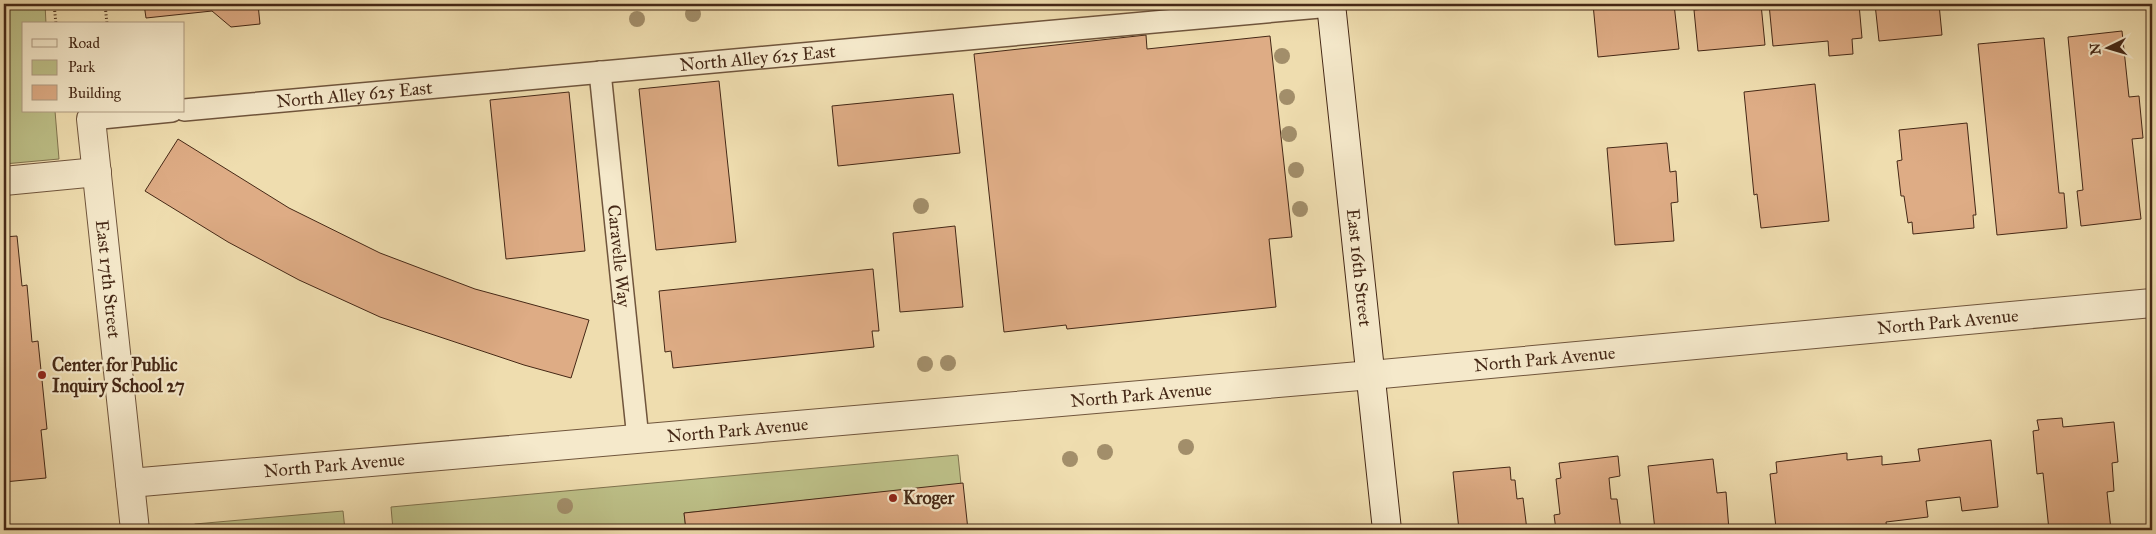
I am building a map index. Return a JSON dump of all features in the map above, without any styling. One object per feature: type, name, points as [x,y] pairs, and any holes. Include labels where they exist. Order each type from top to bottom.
[{"type":"street","name":"East 16th Street","points":[[1331,5],[1387,530]]},
{"type":"street","name":"East 17th Street","points":[[91,119],[135,530]]},
{"type":"street","points":[[4,181],[97,172]]},
{"type":"street","name":"North Park Avenue","points":[[130,483],[1371,375],[2152,302]]},
{"type":"lane","name":"North Alley 625 East","points":[[185,110],[1331,5]]},
{"type":"lane","name":"Caravelle Way","points":[[600,72],[638,439]]},
{"type":"lane","points":[[91,119],[162,112]]},
{"type":"path","points":[[54,4],[56,22]]},
{"type":"path","points":[[105,4],[107,22]]},
{"type":"green space","points":[[4,4],[45,4],[46,22],[22,22],[22,112],[55,112],[59,159],[4,164]]},
{"type":"green space","points":[[958,455],[961,484],[684,513],[686,530],[393,530],[391,507]]},
{"type":"green space","points":[[343,511],[345,530],[185,530],[195,524]]},
{"type":"building","points":[[144,4],[258,4],[260,24],[231,27],[212,11],[146,18]]},
{"type":"building","points":[[1593,4],[1674,4],[1679,49],[1598,57]]},
{"type":"building","points":[[1761,4],[1765,45],[1698,51],[1694,10]]},
{"type":"building","points":[[1769,4],[1859,4],[1862,38],[1852,39],[1853,54],[1829,56],[1828,41],[1773,46]]},
{"type":"building","points":[[1875,4],[1939,4],[1942,35],[1879,41]]},
{"type":"building","points":[[2122,31],[2129,97],[2139,96],[2143,138],[2132,139],[2141,219],[2081,226],[2077,191],[2083,190],[2068,37]]},
{"type":"building","points":[[1146,35],[1147,49],[1270,36],[1292,237],[1269,239],[1276,307],[1067,329],[1066,325],[1004,332],[974,54]]},
{"type":"building","points":[[2044,38],[2059,193],[2064,193],[2067,228],[1997,235],[1978,44]]},
{"type":"building","points":[[719,81],[736,242],[656,250],[639,89]]},
{"type":"building","points":[[1815,84],[1829,221],[1761,228],[1757,194],[1754,195],[1744,92]]},
{"type":"building","points":[[569,92],[585,251],[506,259],[490,100]]},
{"type":"building","points":[[953,94],[960,153],[838,166],[832,106]]},
{"type":"building","points":[[1967,123],[1976,215],[1973,215],[1974,228],[1913,234],[1912,222],[1908,223],[1904,196],[1901,196],[1897,161],[1902,160],[1899,130]]},
{"type":"building","points":[[178,139],[289,208],[380,253],[475,289],[589,320],[571,378],[524,365],[380,317],[299,280],[228,242],[145,191]]},
{"type":"building","points":[[1667,143],[1670,172],[1676,171],[1678,202],[1671,203],[1674,241],[1615,245],[1607,148]]},
{"type":"building","points":[[955,226],[963,307],[900,312],[893,233]]},
{"type":"building","points":[[17,236],[22,286],[27,285],[32,342],[38,341],[47,429],[41,430],[46,478],[4,482],[4,237]]},
{"type":"building","points":[[873,269],[879,331],[872,331],[874,347],[673,368],[671,351],[665,352],[659,291]]},
{"type":"building","points":[[2062,418],[2063,427],[2114,422],[2118,462],[2112,463],[2114,491],[2107,492],[2111,530],[2049,530],[2043,473],[2037,474],[2033,431],[2039,430],[2037,420]]},
{"type":"building","points":[[1991,440],[1998,507],[1962,511],[1960,497],[1926,501],[1928,517],[1886,522],[1887,530],[1853,530],[1853,527],[1824,530],[1790,530],[1789,527],[1776,528],[1770,474],[1777,473],[1776,462],[1847,453],[1847,460],[1882,456],[1882,465],[1920,461],[1918,449]]},
{"type":"building","points":[[1618,456],[1620,476],[1609,478],[1611,499],[1617,499],[1621,530],[1556,530],[1554,515],[1560,514],[1556,479],[1561,478],[1559,463]]},
{"type":"building","points":[[1713,459],[1717,493],[1726,492],[1729,530],[1655,530],[1648,466]]},
{"type":"building","points":[[1510,467],[1511,480],[1515,480],[1517,499],[1523,498],[1527,530],[1459,530],[1453,472]]},
{"type":"building","name":"Kroger","points":[[963,483],[968,530],[686,530],[684,513]]},
{"type":"place","name":"Center for Public Inquiry School 27","points":[[42,375]]},
{"type":"place","name":"Kroger","points":[[893,498]]}]
